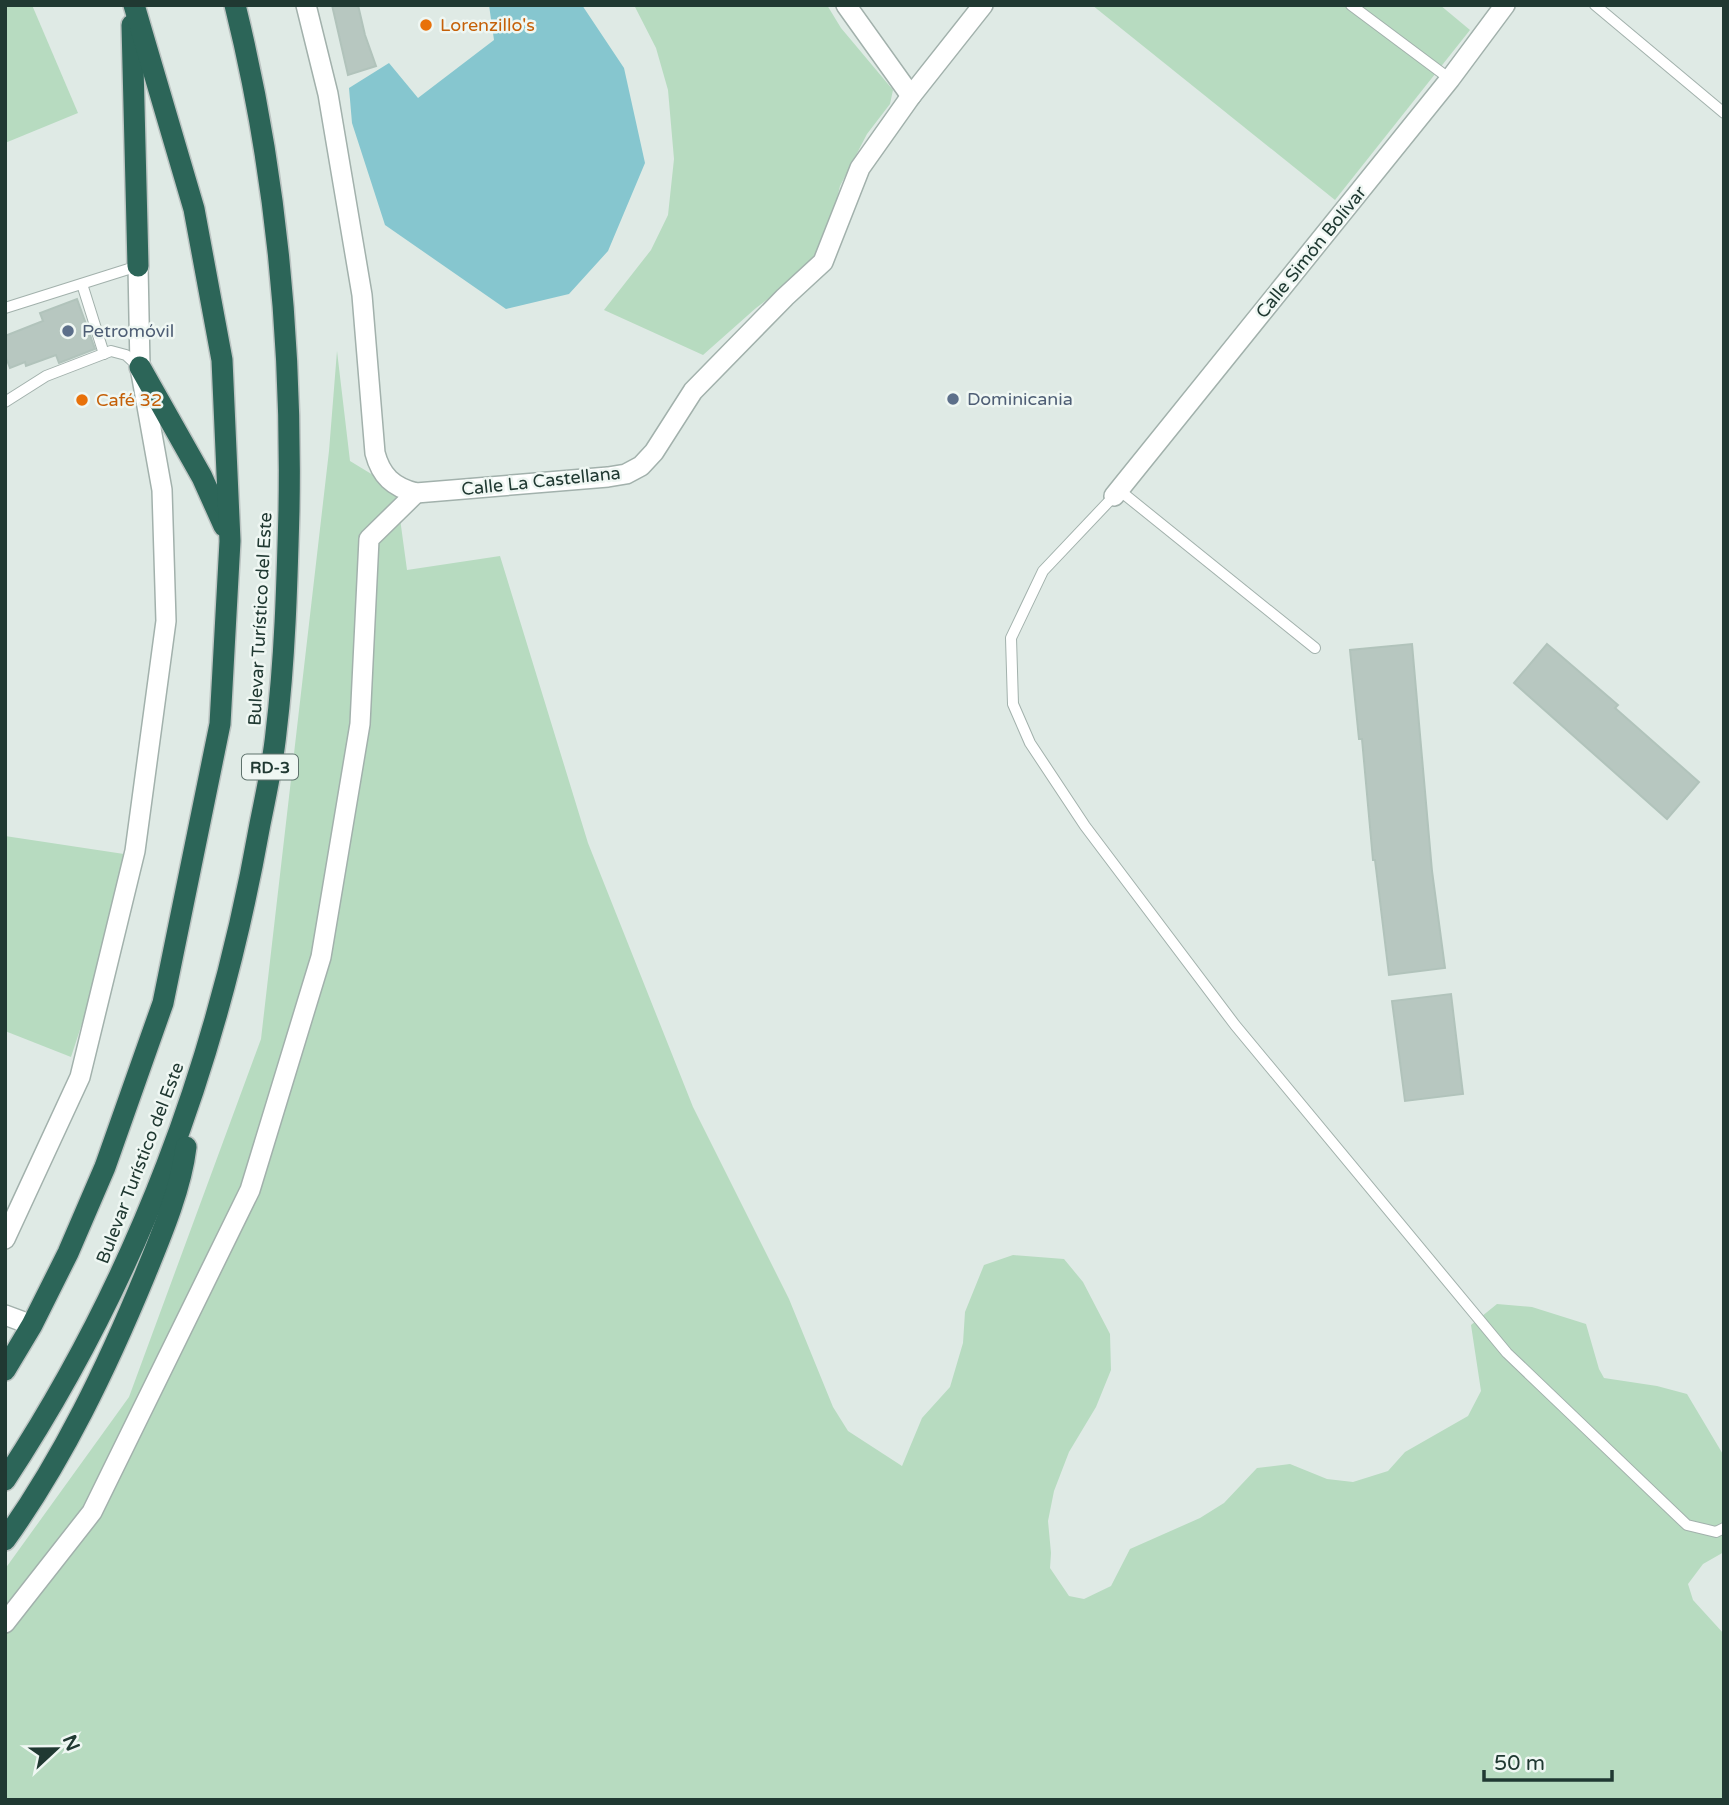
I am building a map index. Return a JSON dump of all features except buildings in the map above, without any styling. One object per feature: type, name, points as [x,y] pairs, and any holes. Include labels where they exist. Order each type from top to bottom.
[{"type":"highway","points":[[132,5],[138,267]]},
{"type":"highway","name":"Bulevar Turístico del Este","points":[[5,1370],[32,1325],[68,1253],[105,1167],[163,1003],[220,724],[230,541],[222,360],[194,209],[132,5]]},
{"type":"highway","name":"Bulevar Turístico del Este","points":[[5,1480],[76,1366],[121,1275],[190,1106],[217,1021],[250,883],[276,737],[287,598],[289,374],[278,245],[261,123],[235,5]]},
{"type":"highway","points":[[140,367],[202,477],[230,541]]},
{"type":"highway","points":[[5,1541],[35,1499],[127,1320],[166,1223],[185,1153],[190,1106]]},
{"type":"street","points":[[5,1623],[92,1512],[250,1190],[321,957],[360,724],[369,539],[416,492],[393,484],[379,465],[376,453],[362,295],[328,94],[306,5]]},
{"type":"street","points":[[846,5],[911,96]]},
{"type":"street","name":"Calle La Castellana","points":[[416,492],[608,477],[625,474],[641,466],[654,453],[693,391],[823,262],[860,168],[911,96],[983,5]]},
{"type":"street","name":"Calle Simón Bolívar","points":[[1116,493],[1450,79],[1505,5]]},
{"type":"street","points":[[5,1238],[80,1076],[135,851],[166,621],[162,490],[140,367],[138,267]]},
{"type":"street","points":[[5,1315],[32,1325]]},
{"type":"lane","points":[[1350,5],[1450,79]]},
{"type":"lane","points":[[1595,5],[1724,113]]},
{"type":"lane","points":[[5,308],[138,267]]},
{"type":"lane","points":[[82,284],[104,354]]},
{"type":"lane","points":[[5,402],[46,376],[111,351],[127,355],[140,367]]},
{"type":"lane","points":[[1315,648],[1116,493],[1043,572],[1011,638],[1013,704],[1030,743],[1085,826],[1235,1025],[1507,1353],[1687,1525],[1716,1532],[1724,1528]]},
{"type":"green space","points":[[5,5],[32,5],[78,113],[5,143]]},
{"type":"green space","points":[[634,5],[827,5],[841,28],[893,90],[890,104],[867,134],[840,186],[831,224],[807,269],[756,308],[703,355],[604,310],[651,250],[668,215],[674,159],[668,90],[656,48]]},
{"type":"green space","points":[[1092,5],[1440,5],[1470,30],[1335,200]]},
{"type":"green space","points":[[337,351],[350,461],[396,489],[407,570],[500,556],[588,843],[693,1107],[789,1299],[833,1407],[848,1431],[902,1466],[922,1418],[950,1387],[963,1343],[965,1312],[984,1265],[1013,1255],[1064,1259],[1083,1282],[1110,1334],[1111,1370],[1096,1407],[1069,1452],[1054,1491],[1048,1521],[1050,1568],[1069,1596],[1084,1599],[1111,1586],[1130,1549],[1200,1518],[1224,1503],[1257,1468],[1290,1464],[1327,1479],[1353,1482],[1388,1471],[1405,1452],[1468,1416],[1481,1391],[1471,1325],[1497,1304],[1532,1307],[1586,1324],[1604,1378],[1657,1386],[1687,1394],[1724,1456],[1724,1552],[1703,1564],[1688,1584],[1693,1600],[1724,1634],[1724,1800],[5,1800],[5,1569],[129,1397],[261,1039],[329,451]]},
{"type":"green space","points":[[5,836],[124,854],[102,957],[71,1057],[5,1031]]},
{"type":"water","points":[[489,5],[582,5],[624,68],[645,163],[608,251],[569,294],[506,309],[385,225],[352,123],[349,88],[389,63],[418,98],[494,40]]},
{"type":"place","name":"Lorenzillo's","points":[[426,25]]},
{"type":"place","name":"Petromóvil","points":[[68,331]]},
{"type":"place","name":"Dominicania","points":[[953,399]]},
{"type":"place","name":"Café 32","points":[[82,400]]}]
